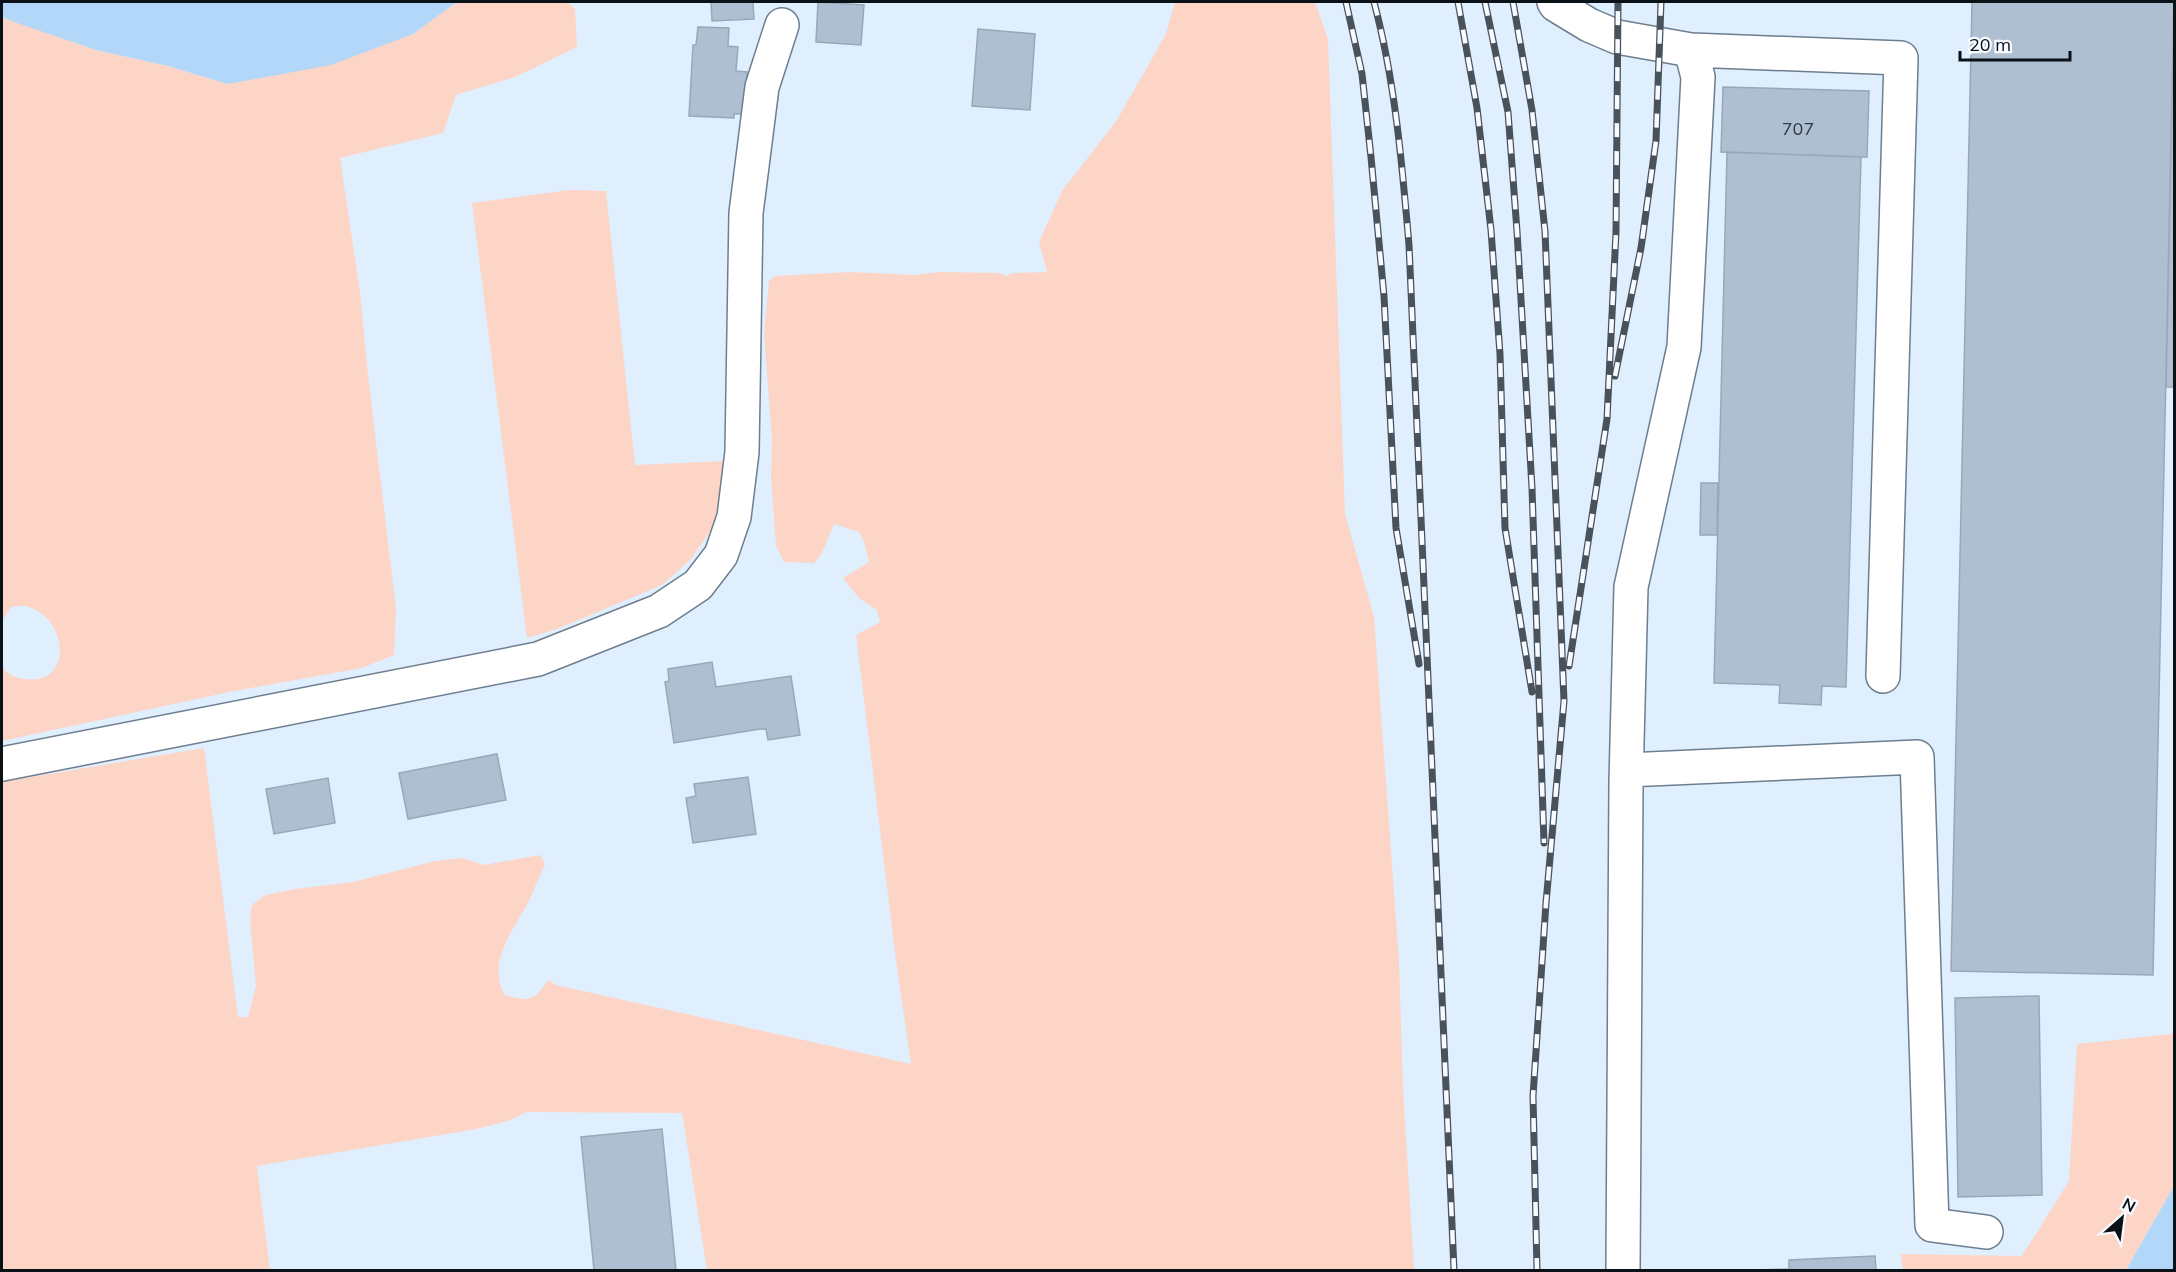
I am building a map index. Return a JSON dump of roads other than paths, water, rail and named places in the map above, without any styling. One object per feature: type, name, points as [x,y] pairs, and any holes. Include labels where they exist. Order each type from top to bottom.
[{"type":"street","points":[[1554,2],[1589,25],[1617,38],[1691,50],[1900,58],[1883,676]]},
{"type":"street","points":[[2,764],[538,659],[659,611],[698,585],[721,555],[734,517],[740,483],[746,213],[762,87],[782,25]]},
{"type":"street","points":[[1623,1270],[1627,770],[1631,587],[1684,347],[1698,77],[1691,50]]},
{"type":"street","points":[[1627,770],[1917,757],[1932,1225],[1986,1232]]},
{"type":"water","points":[[2,2],[457,2],[413,34],[331,65],[228,84],[168,66],[96,50],[14,22],[2,17]]},
{"type":"water","points":[[2174,1186],[2174,1270],[2126,1270]]},
{"type":"railway","points":[[1346,2],[1362,74],[1384,296],[1396,528],[1419,664]]},
{"type":"railway","points":[[1374,2],[1392,92],[1409,245],[1454,1270]]},
{"type":"railway","points":[[1458,2],[1477,108],[1491,230],[1500,354],[1505,528],[1532,692]]},
{"type":"railway","points":[[1485,2],[1508,112],[1517,231],[1532,488],[1544,843]]},
{"type":"railway","points":[[1513,2],[1532,110],[1545,231],[1564,701],[1546,903],[1533,1096],[1537,1270]]},
{"type":"railway","points":[[1569,666],[1607,419],[1616,232],[1618,2]]},
{"type":"railway","points":[[1615,376],[1641,248],[1656,141],[1661,2]]}]
